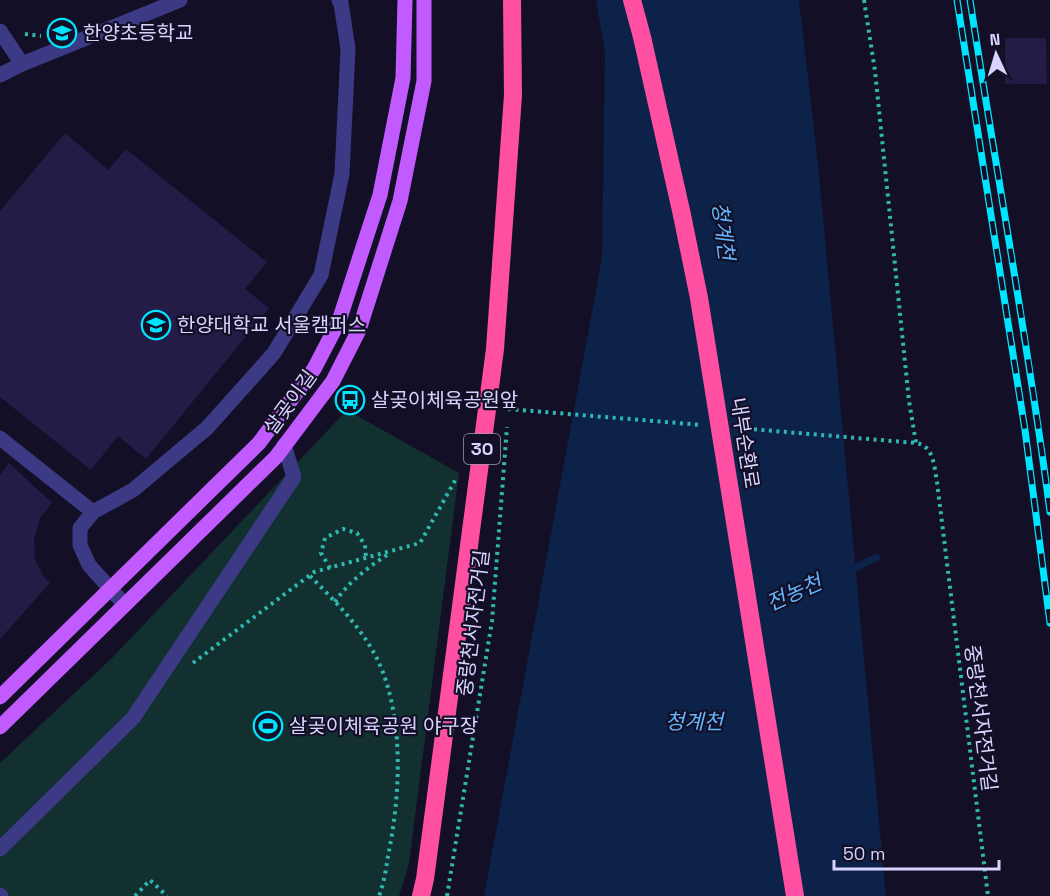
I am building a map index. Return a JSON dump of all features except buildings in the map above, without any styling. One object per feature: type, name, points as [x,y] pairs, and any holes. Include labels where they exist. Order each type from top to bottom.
[{"type":"highway","name":"30","points":[[421,896],[427,867],[495,349],[513,95],[512,0]]},
{"type":"highway","name":"내부순환로","points":[[632,0],[699,298],[795,896]]},
{"type":"main road","name":"살곶이길","points":[[0,697],[259,443],[315,369],[339,321],[380,195],[403,78],[405,0]]},
{"type":"main road","name":"살곶이길","points":[[0,727],[276,457],[333,381],[359,330],[400,201],[424,81],[424,0]]},
{"type":"lane","points":[[0,75],[180,0]]},
{"type":"lane","points":[[124,604],[89,565],[80,545],[80,528],[93,512],[133,490],[207,428],[274,353],[321,275],[342,174],[348,49],[339,0]]},
{"type":"lane","points":[[0,30],[22,64]]},
{"type":"lane","points":[[0,438],[93,512]]},
{"type":"lane","points":[[0,849],[132,718],[294,477],[284,445]]},
{"type":"path","points":[[864,0],[875,71],[909,401],[916,442],[884,440]]},
{"type":"path","name":"중랑천서자전거길","points":[[447,896],[492,621],[508,409],[530,411]]},
{"type":"path","name":"중랑천서자전거길","points":[[916,442],[925,446],[931,453],[937,482],[988,896]]},
{"type":"path","points":[[191,665],[314,572],[420,543],[459,473]]},
{"type":"path","points":[[330,568],[321,552],[325,538],[343,529],[357,533],[365,545],[366,558]]},
{"type":"path","points":[[335,602],[357,577],[393,551]]},
{"type":"path","points":[[310,576],[335,602],[363,637],[382,669],[391,702],[399,787],[393,831],[379,896]]},
{"type":"path","points":[[135,896],[150,880],[167,896]]},
{"type":"green space","points":[[347,410],[459,473],[409,863],[399,896],[0,896],[0,763],[112,658]]},
{"type":"water","name":"청계천","points":[[596,0],[799,0],[818,164],[886,896],[484,896],[602,258],[605,51]]},
{"type":"waterway","name":"전농천","points":[[847,572],[877,557]]},
{"type":"railway","points":[[957,0],[1025,430],[1050,623]]},
{"type":"railway","points":[[970,0],[1032,384],[1050,512]]},
{"type":"place","name":"한양초등학교","points":[[62,33]]},
{"type":"place","name":"한양대학교 서울캠퍼스","points":[[156,325]]},
{"type":"place","name":"살곶이체육공원앞","points":[[350,400]]},
{"type":"place","name":"살곶이체육공원 야구장","points":[[268,726]]}]
